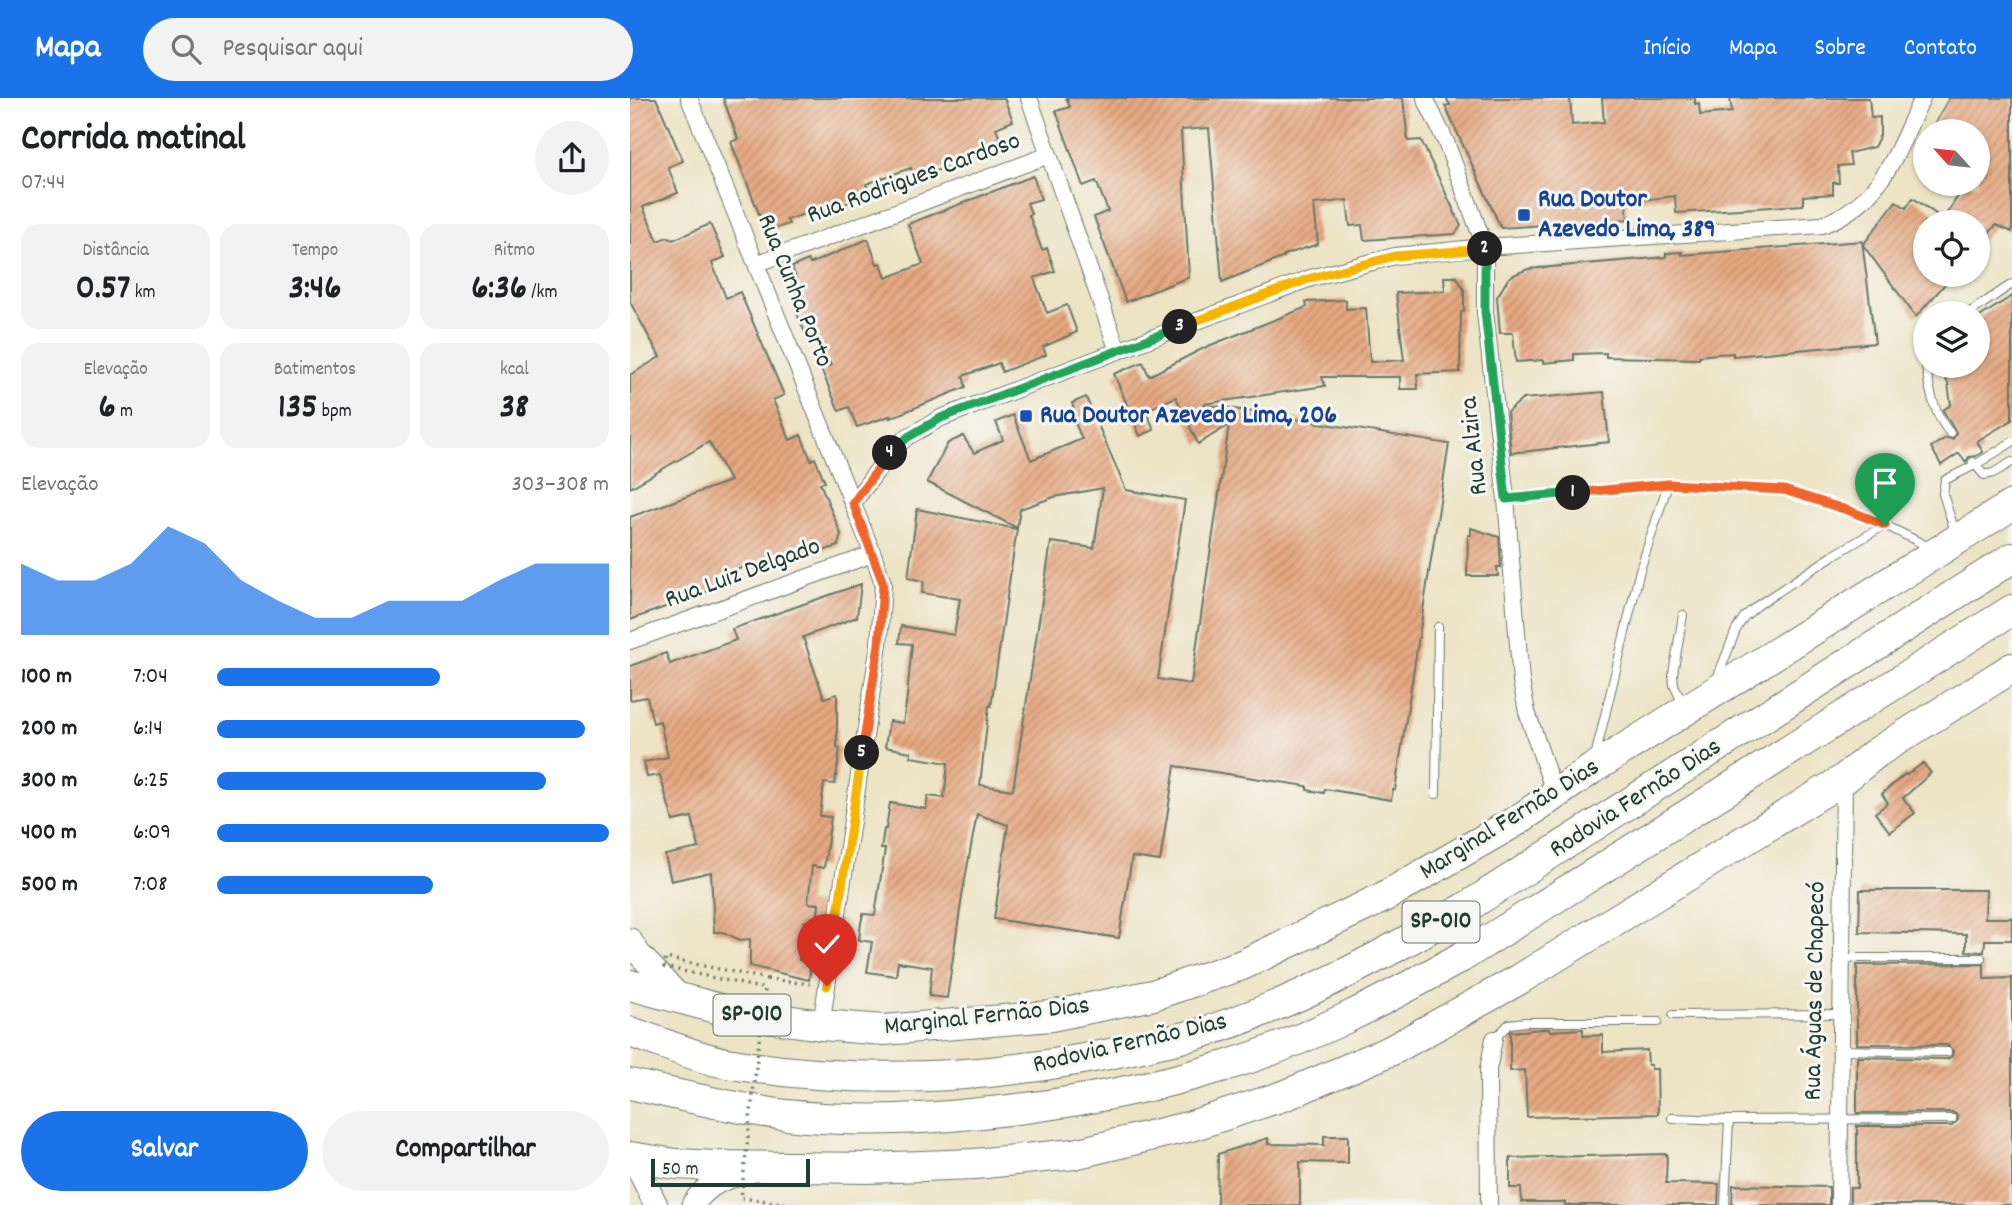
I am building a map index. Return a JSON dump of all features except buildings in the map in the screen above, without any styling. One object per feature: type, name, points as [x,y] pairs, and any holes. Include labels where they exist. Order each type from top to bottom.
[{"type":"highway","name":"Marginal Fernão Dias","points":[[630,985],[731,1012],[821,1025],[884,1030],[1051,1016],[1153,995],[1242,965],[1382,898],[1518,820],[1592,769],[2012,505]]},
{"type":"highway","name":"Rodovia Fernão Dias","points":[[630,1032],[723,1062],[793,1072],[890,1076],[994,1073],[1097,1057],[1203,1032],[1286,1002],[1374,960],[1467,907],[2012,558]]},
{"type":"highway","name":"Rodovia Fernão Dias","points":[[630,1084],[717,1104],[788,1115],[864,1119],[947,1117],[1070,1102],[1142,1089],[1227,1065],[1307,1035],[1368,1008],[1460,958],[2012,610]]},
{"type":"highway","points":[[631,1159],[677,1164],[769,1167],[868,1168],[975,1164],[1074,1154],[1191,1126],[1286,1095],[1392,1050],[1520,979],[1844,779],[1876,753],[2012,668]]},
{"type":"street","name":"Rua Cunha Porto","points":[[689,98],[883,583],[879,644],[821,1025]]},
{"type":"street","points":[[1029,98],[1118,351]]},
{"type":"street","name":"Rua Alzira","points":[[1425,98],[1446,142],[1485,247],[1485,312],[1506,499],[1521,681],[1527,712],[1555,795]]},
{"type":"street","points":[[853,503],[878,467],[908,437],[958,411],[1311,278],[1395,256],[1485,247],[1822,225],[1842,218],[1859,206],[1886,172],[1922,98]]},
{"type":"street","name":"Rua Rodrigues Cardoso","points":[[756,264],[1049,155]]},
{"type":"street","name":"Rua Luiz Delgado","points":[[630,641],[873,554]]},
{"type":"street","name":"Rua Águas de Chapecó","points":[[1839,1205],[1844,779]]},
{"type":"street","points":[[630,940],[639,954],[683,1000]]},
{"type":"street","points":[[1489,1205],[1488,1070],[1494,1039]]},
{"type":"street","points":[[631,1159],[656,1205]]},
{"type":"street","points":[[693,1205],[714,1182],[769,1167]]},
{"type":"lane","points":[[1987,301],[2012,284]]},
{"type":"lane","points":[[1928,378],[1933,400],[1943,424],[1950,433]]},
{"type":"lane","points":[[1506,499],[1668,484],[1784,490],[1947,545],[1947,506],[1943,485],[1948,476],[2012,442]]},
{"type":"lane","points":[[1974,464],[1981,473],[1987,475],[2012,462]]},
{"type":"lane","points":[[1592,769],[1640,570],[1668,484]]},
{"type":"lane","points":[[1683,615],[1673,674],[1674,685],[1698,702],[1744,617],[1823,562],[1885,525]]},
{"type":"lane","points":[[1436,794],[1438,627]]},
{"type":"lane","points":[[1841,958],[1981,958]]},
{"type":"lane","points":[[1673,1016],[1841,1014]]},
{"type":"lane","points":[[1494,1039],[1509,1024],[1525,1022],[1658,1022]]},
{"type":"lane","points":[[1840,1050],[1947,1052]]},
{"type":"lane","points":[[1672,1118],[1952,1119]]},
{"type":"lane","points":[[1725,1205],[1729,1120]]},
{"type":"path","points":[[800,1205],[741,1198],[765,989],[664,967],[666,958],[767,979],[827,986]]},
{"type":"place","name":"Rua Doutor Azevedo Lima, 389","points":[[1524,215]]},
{"type":"place","name":"Rua Doutor Azevedo Lima, 206","points":[[1026,416]]},
{"type":"route","points":[[827,986],[879,644],[883,583],[853,503],[894,448],[941,418],[1311,278],[1395,256],[1485,247],[1485,312],[1506,499],[1668,484],[1784,490],[1885,525]]}]
